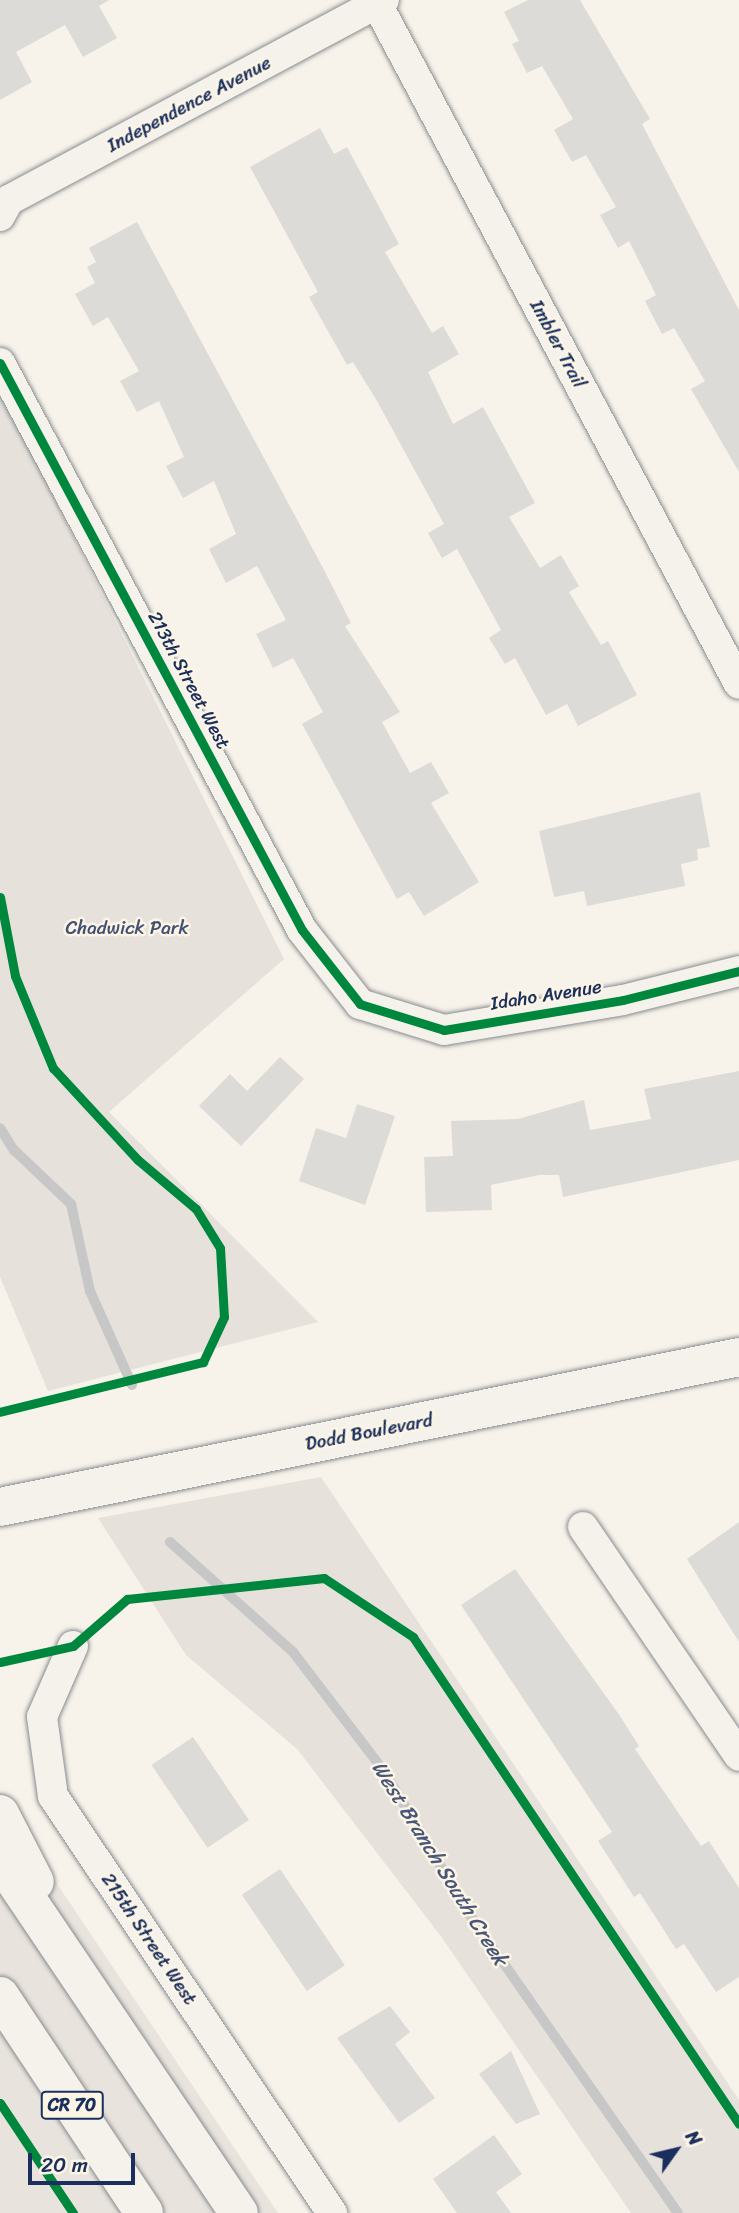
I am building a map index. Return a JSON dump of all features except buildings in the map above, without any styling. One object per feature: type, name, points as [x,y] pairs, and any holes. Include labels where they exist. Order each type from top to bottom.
[{"type":"main road","name":"Dodd Boulevard","points":[[0,1507],[739,1357]]},
{"type":"main road","points":[[0,1814],[106,2017]]},
{"type":"main road","points":[[0,1859],[239,2213]]},
{"type":"main road","name":"CR 70","points":[[0,1996],[144,2213]]},
{"type":"street","name":"Independence Avenue","points":[[0,216],[9,200],[380,2]]},
{"type":"street","name":"Imbler Trail","points":[[380,2],[739,684]]},
{"type":"street","name":"213th Street West","points":[[0,363],[302,930],[360,1004]]},
{"type":"street","name":"Idaho Avenue","points":[[360,1004],[444,1030],[623,1000],[739,971]]},
{"type":"street","points":[[583,1527],[739,1756]]},
{"type":"street","name":"215th Street West","points":[[73,1646],[41,1717],[53,1796],[332,2213]]},
{"type":"shaded area","points":[[0,1799],[278,2213],[0,2213]]},
{"type":"green space","name":"Chadwick Park","points":[[0,390],[284,959],[109,1112],[318,1322],[48,1391],[0,1277]]},
{"type":"green space","points":[[321,1477],[739,2100],[739,2213],[631,2213],[440,1935],[297,1749],[186,1655],[98,1518]]},
{"type":"waterway","name":"West Branch South Creek","points":[[0,1128],[14,1150],[71,1204],[90,1291],[132,1385]]},
{"type":"waterway","name":"West Branch South Creek","points":[[170,1542],[293,1652],[384,1771],[470,1915],[678,2213]]},
{"type":"cycle path","points":[[0,363],[302,930],[360,1004],[444,1030],[623,1000],[739,971]]},
{"type":"cycle path","points":[[0,897],[15,976],[53,1068],[138,1160],[196,1209],[220,1248],[224,1317],[203,1362],[0,1412]]},
{"type":"cycle path","points":[[0,1662],[73,1646],[127,1599],[324,1578],[413,1637],[739,2124]]},
{"type":"cycle path","points":[[0,2103],[73,2213]]}]
